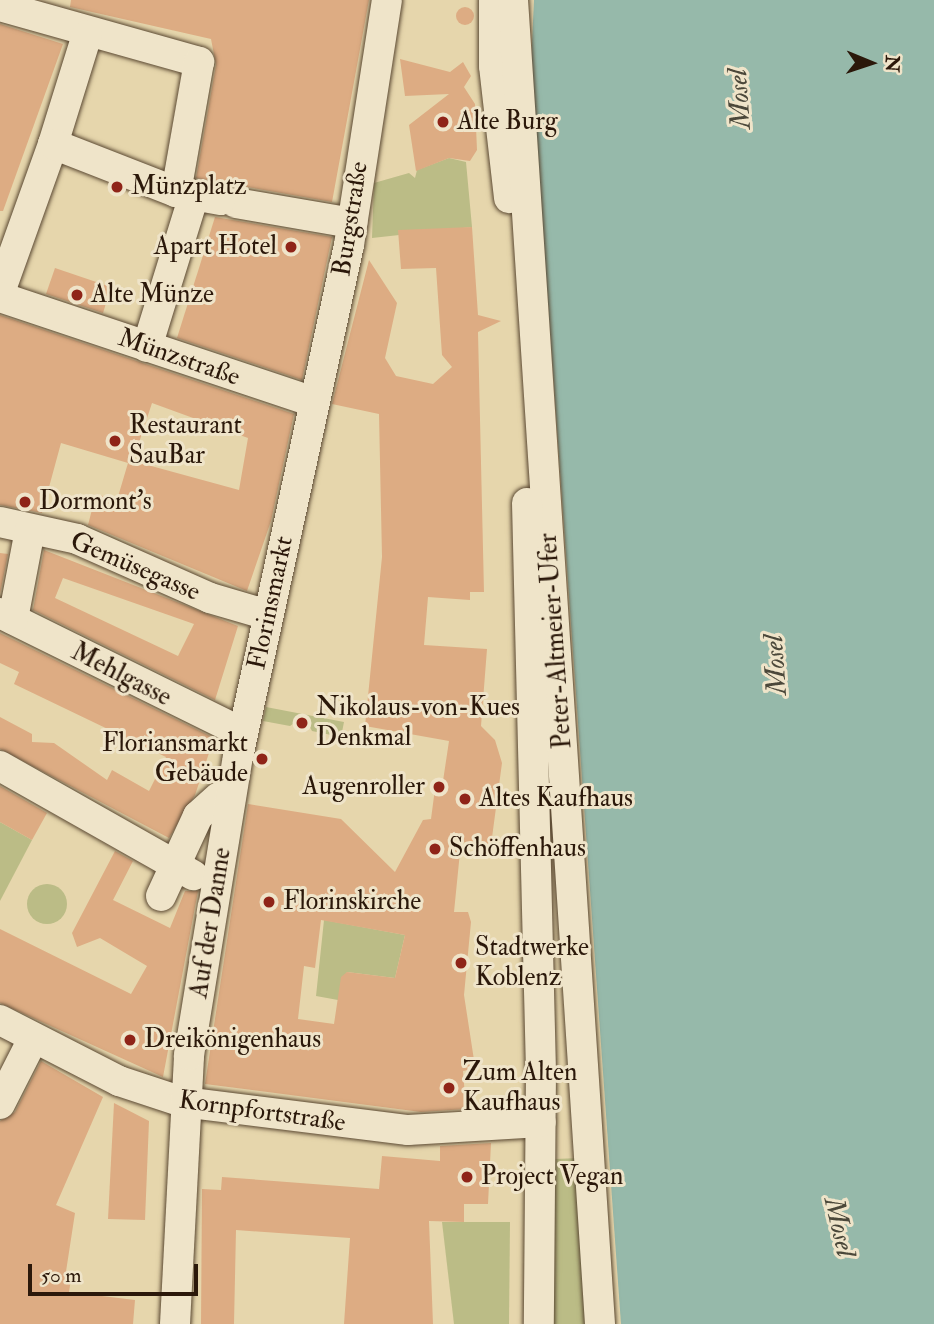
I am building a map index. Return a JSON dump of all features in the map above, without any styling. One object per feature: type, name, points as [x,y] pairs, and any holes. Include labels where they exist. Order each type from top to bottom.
[{"type":"street","name":"Burgstraße","points":[[314,402],[352,223],[384,35],[387,0]]},
{"type":"street","name":"Burgstraße","points":[[384,35],[399,0]]},
{"type":"street","name":"Peter-Altmeier-Ufer","points":[[494,0],[531,596],[541,1122],[539,1324]]},
{"type":"street","name":"Peter-Altmeier-Ufer","points":[[513,0],[600,1324]]},
{"type":"street","points":[[0,6],[51,14],[87,35],[199,62],[206,198],[147,347]]},
{"type":"street","points":[[0,292],[53,144],[87,35]]},
{"type":"street","points":[[53,144],[129,181],[206,198],[352,223]]},
{"type":"street","name":"Münzstraße","points":[[0,297],[42,317],[147,347],[314,402]]},
{"type":"street","name":"Florinsmarkt","points":[[225,800],[243,733],[314,402]]},
{"type":"street","name":"Gemüsegasse","points":[[0,522],[77,539],[210,598],[268,615]]},
{"type":"street","points":[[6,616],[30,530]]},
{"type":"street","name":"Mehlgasse","points":[[6,616],[243,733]]},
{"type":"street","points":[[0,766],[186,870]]},
{"type":"street","points":[[161,896],[186,870],[198,816],[225,800]]},
{"type":"street","name":"Auf der Danne","points":[[175,1324],[183,1102],[225,800]]},
{"type":"street","name":"Kornpfortstraße","points":[[0,1020],[33,1039],[129,1085],[183,1102],[408,1130],[541,1122]]},
{"type":"street","points":[[0,1104],[33,1039]]},
{"type":"green space","points":[[449,158],[466,162],[472,227],[372,238],[374,183],[409,173],[415,178],[417,170]]},
{"type":"green space","points":[[266,707],[344,722],[341,737],[312,731],[304,716],[290,726],[263,721]]},
{"type":"green space","points":[[0,822],[32,840],[0,901]]},
{"type":"green space","points":[[47,884],[61,890],[67,904],[61,918],[47,924],[33,918],[27,904],[33,890]]},
{"type":"green space","points":[[324,920],[405,935],[395,978],[347,972],[338,1000],[316,996]]},
{"type":"green space","points":[[581,1158],[593,1324],[551,1324],[554,1159]]},
{"type":"green space","points":[[442,1222],[510,1222],[509,1324],[454,1324]]},
{"type":"water","name":"Mosel","points":[[534,0],[934,0],[934,1324],[621,1324],[531,65]]},
{"type":"building","points":[[71,0],[369,0],[332,202],[196,178],[216,65],[211,39],[70,7]]},
{"type":"building","points":[[461,7],[469,7],[474,16],[472,23],[461,25],[456,20],[456,12]]},
{"type":"building","points":[[0,24],[63,44],[3,211],[0,211]]},
{"type":"building","name":"Alte Burg","points":[[400,59],[450,72],[463,62],[471,76],[464,87],[475,104],[477,150],[470,161],[449,158],[416,171],[409,125],[449,94],[405,96]]},
{"type":"building","points":[[215,217],[332,237],[302,380],[177,338]]},
{"type":"building","points":[[472,227],[478,315],[501,321],[478,332],[484,592],[470,592],[470,600],[428,597],[424,645],[487,649],[481,726],[495,740],[502,763],[491,845],[461,842],[454,912],[468,912],[471,922],[464,995],[474,1060],[473,1069],[463,1071],[466,1109],[421,1112],[205,1084],[248,804],[341,819],[395,872],[423,820],[431,819],[436,781],[443,781],[449,741],[365,726],[382,557],[379,414],[332,404],[369,260],[397,303],[385,358],[396,376],[433,384],[452,367],[442,355],[436,268],[401,269],[398,230]],"holes":[[[321,920],[405,935],[395,978],[347,972],[341,977],[334,1024],[298,1019],[304,966],[315,968]]]},
{"type":"building","name":"Alte Münze","points":[[55,268],[111,287],[103,313],[46,294]]},
{"type":"building","points":[[0,315],[294,414],[271,521],[247,591],[88,525],[96,494],[117,500],[128,463],[61,443],[42,513],[0,505]],"holes":[[[152,403],[248,438],[239,490],[133,461]]]},
{"type":"building","points":[[44,550],[238,626],[215,700],[33,610]],"holes":[[[63,578],[194,624],[178,656],[55,598]]]},
{"type":"building","points":[[0,553],[8,554],[0,594]]},
{"type":"building","points":[[0,633],[214,738],[195,795],[169,838],[0,749],[0,717],[32,734],[32,742],[54,743],[107,780],[112,770],[149,791],[166,757],[14,684],[19,672],[0,663]]},
{"type":"building","points":[[0,786],[47,813],[32,840],[0,822]]},
{"type":"building","points":[[115,851],[133,861],[113,900],[170,928],[185,891],[198,891],[163,1077],[0,1003],[0,929],[131,994],[147,966],[100,938],[77,947],[72,933]]},
{"type":"building","points":[[41,1061],[103,1097],[56,1205],[75,1213],[65,1278],[71,1279],[69,1292],[135,1300],[133,1324],[0,1324],[0,1121],[15,1112]]},
{"type":"building","points":[[114,1103],[149,1121],[145,1220],[108,1219]]},
{"type":"building","points":[[491,1143],[488,1204],[464,1204],[464,1222],[429,1221],[433,1324],[344,1324],[350,1238],[236,1230],[234,1324],[201,1324],[202,1189],[221,1190],[222,1177],[379,1189],[382,1156],[440,1161],[440,1146]]},
{"type":"place","name":"Alte Burg","points":[[443,122]]},
{"type":"place","name":"Münzplatz","points":[[117,187]]},
{"type":"place","name":"Apart Hotel","points":[[291,247]]},
{"type":"place","name":"Alte Münze","points":[[77,295]]},
{"type":"place","name":"Restaurant SauBar","points":[[115,441]]},
{"type":"place","name":"Dormont's","points":[[25,502]]},
{"type":"place","name":"Nikolaus-von-Kues Denkmal","points":[[302,723]]},
{"type":"place","name":"Floriansmarkt Gebäude","points":[[262,759]]},
{"type":"place","name":"Augenroller","points":[[439,787]]},
{"type":"place","name":"Altes Kaufhaus","points":[[465,799]]},
{"type":"place","name":"Schöffenhaus","points":[[435,849]]},
{"type":"place","name":"Florinskirche","points":[[269,902]]},
{"type":"place","name":"Stadtwerke Koblenz","points":[[461,963]]},
{"type":"place","name":"Dreikönigenhaus","points":[[130,1040]]},
{"type":"place","name":"Zum Alten Kaufhaus","points":[[449,1088]]},
{"type":"place","name":"Project Vegan","points":[[467,1177]]}]
